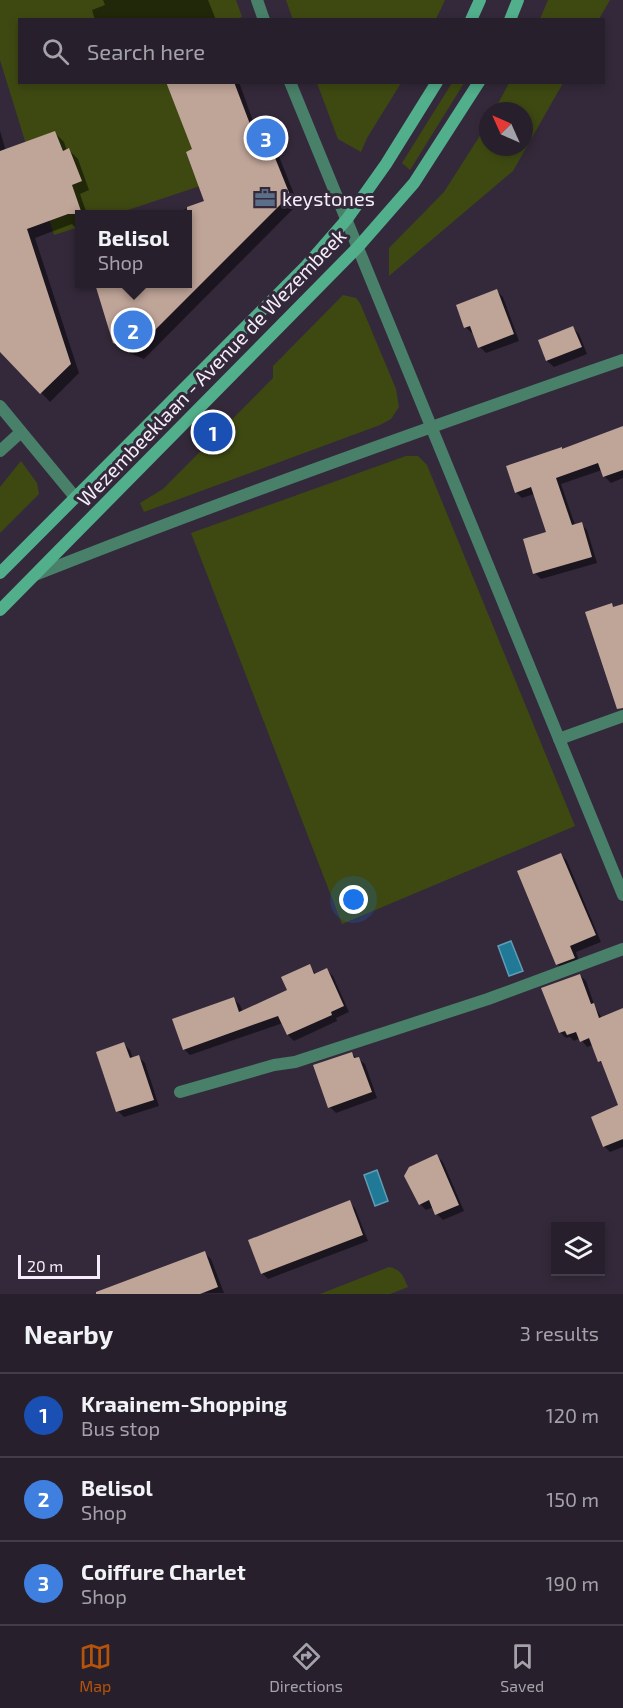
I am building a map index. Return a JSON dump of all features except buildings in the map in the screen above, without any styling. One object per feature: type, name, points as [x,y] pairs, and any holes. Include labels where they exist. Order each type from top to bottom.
[{"type":"main road","points":[[472,18],[480,0]]},
{"type":"main road","points":[[511,18],[518,0]]},
{"type":"main road","name":"Wezembeeklaan - Avenue de Wezembeek","points":[[0,573],[299,274],[347,219],[386,164],[436,84]]},
{"type":"main road","name":"Wezembeeklaan - Avenue de Wezembeek","points":[[0,610],[358,247],[414,183],[478,84]]},
{"type":"street","points":[[257,0],[263,18]]},
{"type":"street","points":[[291,84],[623,895]]},
{"type":"street","points":[[35,575],[105,546],[432,426],[623,360]]},
{"type":"street","points":[[0,406],[75,497]]},
{"type":"street","points":[[0,451],[21,432]]},
{"type":"street","points":[[559,739],[623,717]]},
{"type":"street","points":[[180,1092],[274,1065],[295,1062],[488,999],[623,949]]},
{"type":"green space","points":[[0,0],[236,0],[242,17],[238,18],[18,18],[18,84],[167,84],[224,137],[186,152],[193,171],[207,166],[221,179],[128,210],[75,210],[75,228],[54,235],[0,60]]},
{"type":"green space","points":[[286,0],[445,0],[436,18],[292,18]]},
{"type":"green space","points":[[548,0],[610,0],[600,18],[540,18]]},
{"type":"green space","points":[[317,84],[400,84],[367,138],[361,152],[338,139]]},
{"type":"green space","points":[[451,84],[463,84],[410,170],[402,163]]},
{"type":"green space","points":[[508,84],[562,84],[533,136],[533,102],[499,102]]},
{"type":"green space","points":[[479,137],[479,156],[522,156],[513,171],[389,276],[389,248],[444,192]]},
{"type":"green space","points":[[343,295],[356,298],[360,303],[396,389],[399,407],[391,419],[144,512],[140,503],[163,489],[273,378],[273,366]]},
{"type":"green space","points":[[406,456],[418,456],[427,465],[575,826],[342,924],[191,533]]},
{"type":"green space","points":[[21,461],[37,483],[39,494],[0,533],[0,487]]},
{"type":"green space","points":[[389,1267],[399,1271],[408,1287],[390,1294],[320,1294]]},
{"type":"water","points":[[511,941],[523,971],[509,976],[498,946]]},
{"type":"water","points":[[377,1170],[388,1201],[375,1206],[364,1175]]},
{"type":"place","name":"Coiffure Charlet","points":[[266,138]]},
{"type":"place","name":"keystones","points":[[265,198]]},
{"type":"place","name":"Belisol","points":[[133,330]]},
{"type":"place","name":"Kraainem-Shopping","points":[[213,432]]}]
